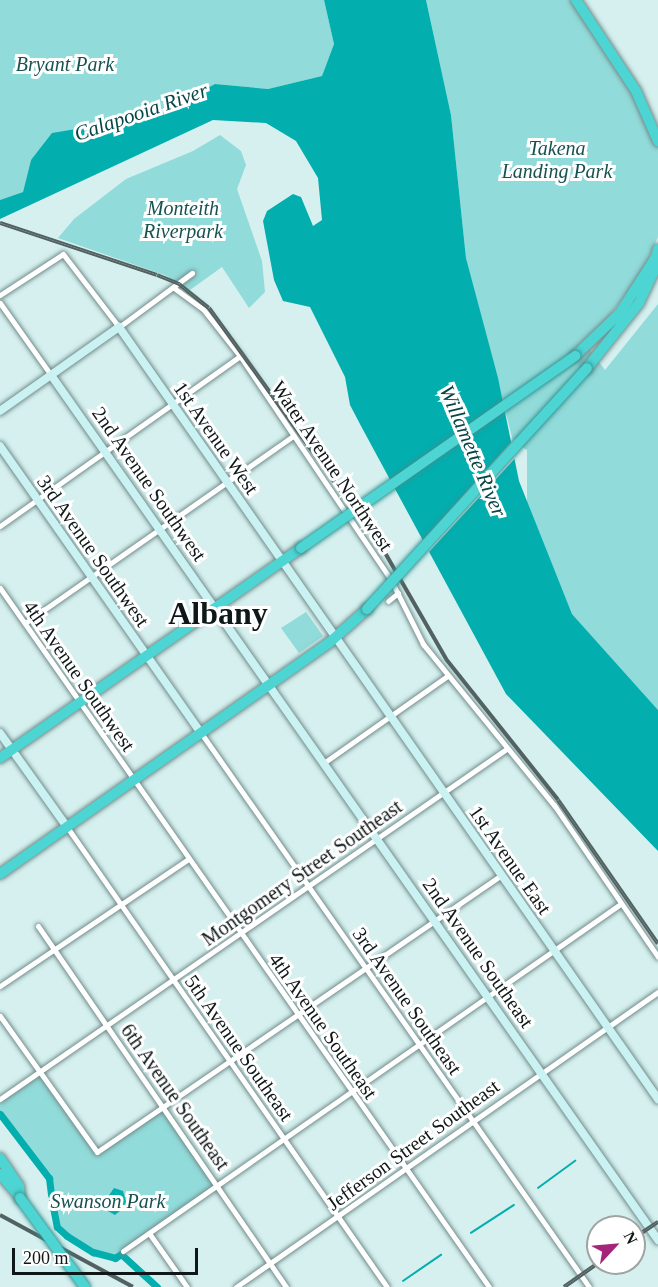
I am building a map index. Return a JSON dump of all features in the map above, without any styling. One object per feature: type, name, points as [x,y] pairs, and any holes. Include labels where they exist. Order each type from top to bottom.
[{"type":"highway","points":[[576,0],[636,91],[658,141]]},
{"type":"highway","points":[[0,758],[576,356],[620,312],[657,253]]},
{"type":"highway","points":[[0,874],[335,638],[367,609],[633,314],[651,279],[657,253]]},
{"type":"highway","points":[[0,1158],[19,1186],[20,1198]]},
{"type":"highway","points":[[0,1174],[85,1287]]},
{"type":"highway","points":[[0,1181],[20,1198]]},
{"type":"main road","points":[[0,411],[119,327]]},
{"type":"main road","name":"1st Avenue West","points":[[119,327],[335,638]]},
{"type":"main road","name":"2nd Avenue Southwest","points":[[51,375],[271,684]]},
{"type":"main road","name":"3rd Avenue Southwest","points":[[0,446],[201,733]]},
{"type":"main road","name":"1st Avenue East","points":[[335,638],[658,1099]]},
{"type":"main road","name":"2nd Avenue Southeast","points":[[271,684],[540,1073],[655,1230],[658,1240]]},
{"type":"main road","points":[[0,733],[67,827]]},
{"type":"street","name":"1st Avenue West","points":[[0,295],[56,256],[63,254],[119,327]]},
{"type":"street","points":[[119,327],[192,273]]},
{"type":"street","name":"Water Avenue Northwest","points":[[174,288],[203,309],[240,356],[398,593],[423,644],[446,677],[505,750],[554,805],[619,905],[658,957]]},
{"type":"street","name":"2nd Avenue Southwest","points":[[0,303],[51,375]]},
{"type":"street","points":[[0,526],[240,356]]},
{"type":"street","points":[[25,623],[293,436]]},
{"type":"street","name":"4th Avenue Southwest","points":[[0,588],[134,780]]},
{"type":"street","points":[[388,601],[398,593]]},
{"type":"street","points":[[325,762],[446,677]]},
{"type":"street","name":"3rd Avenue Southeast","points":[[201,733],[589,1287]]},
{"type":"street","name":"Montgomery Street Southeast","points":[[0,1099],[174,982],[505,750]]},
{"type":"street","name":"4th Avenue Southeast","points":[[134,780],[489,1287]]},
{"type":"street","name":"5th Avenue Southeast","points":[[67,827],[387,1287]]},
{"type":"street","points":[[0,986],[120,902],[188,859]]},
{"type":"street","points":[[0,1016],[97,1152],[501,875]]},
{"type":"street","points":[[123,1251],[619,905]]},
{"type":"street","name":"6th Avenue Southeast","points":[[38,926],[164,1106],[286,1287]]},
{"type":"street","name":"Jefferson Street Southeast","points":[[236,1287],[658,992]]},
{"type":"street","points":[[149,1233],[187,1287]]},
{"type":"green space","name":"Bryant Park","points":[[0,0],[324,0],[334,44],[322,76],[268,89],[215,84],[155,116],[82,126],[31,160],[23,192],[0,200]]},
{"type":"green space","name":"Takena Landing Park","points":[[426,0],[576,0],[653,127],[658,146],[658,237],[643,271],[587,346],[605,370],[658,304],[658,710],[572,614],[527,504],[527,450],[513,441],[466,258],[451,115]]},
{"type":"green space","name":"Monteith Riverpark","points":[[220,135],[241,151],[246,165],[237,189],[262,261],[265,292],[249,308],[222,267],[190,290],[164,275],[58,238],[74,219],[126,179],[193,151]]},
{"type":"green space","points":[[306,612],[323,636],[299,653],[281,628]]},
{"type":"green space","name":"Swanson Park","points":[[39,1071],[97,1152],[164,1106],[218,1185],[115,1258],[93,1252],[67,1236],[57,1227],[49,1178],[0,1114],[0,1099]]},
{"type":"water","name":"Willamette River","points":[[324,0],[426,0],[451,115],[466,258],[498,378],[519,481],[572,614],[658,710],[658,851],[506,694],[350,405],[345,377],[310,307],[283,301],[274,280],[263,221],[267,211],[293,194],[301,197],[313,226],[322,220],[318,178],[296,141],[266,123],[213,120],[0,219],[0,200],[23,192],[31,160],[52,133],[155,116],[215,84],[268,89],[322,76],[334,44]]},
{"type":"water","points":[[114,1188],[123,1191],[127,1205],[115,1215],[101,1207]]},
{"type":"pier","points":[[515,438],[518,455],[428,553],[422,541]]},
{"type":"waterway","points":[[0,1114],[49,1178],[51,1195]]},
{"type":"waterway","points":[[538,1188],[575,1161]]},
{"type":"waterway","points":[[52,1202],[57,1227],[67,1236],[93,1252],[115,1258],[121,1254],[157,1287]]},
{"type":"waterway","points":[[471,1233],[514,1205]]},
{"type":"waterway","points":[[403,1281],[441,1255]]},
{"type":"railway","points":[[0,223],[157,275],[179,284],[209,308],[384,551],[446,659],[558,800],[658,944]]},
{"type":"railway","points":[[0,1215],[133,1287]]},
{"type":"railway","points":[[646,1230],[658,1222]]},
{"type":"railway","points":[[564,1287],[586,1271]]},
{"type":"district","name":"Albany","points":[[218,613]]},
{"type":"water label","name":"Calapooia River","points":[[141,112]]}]
